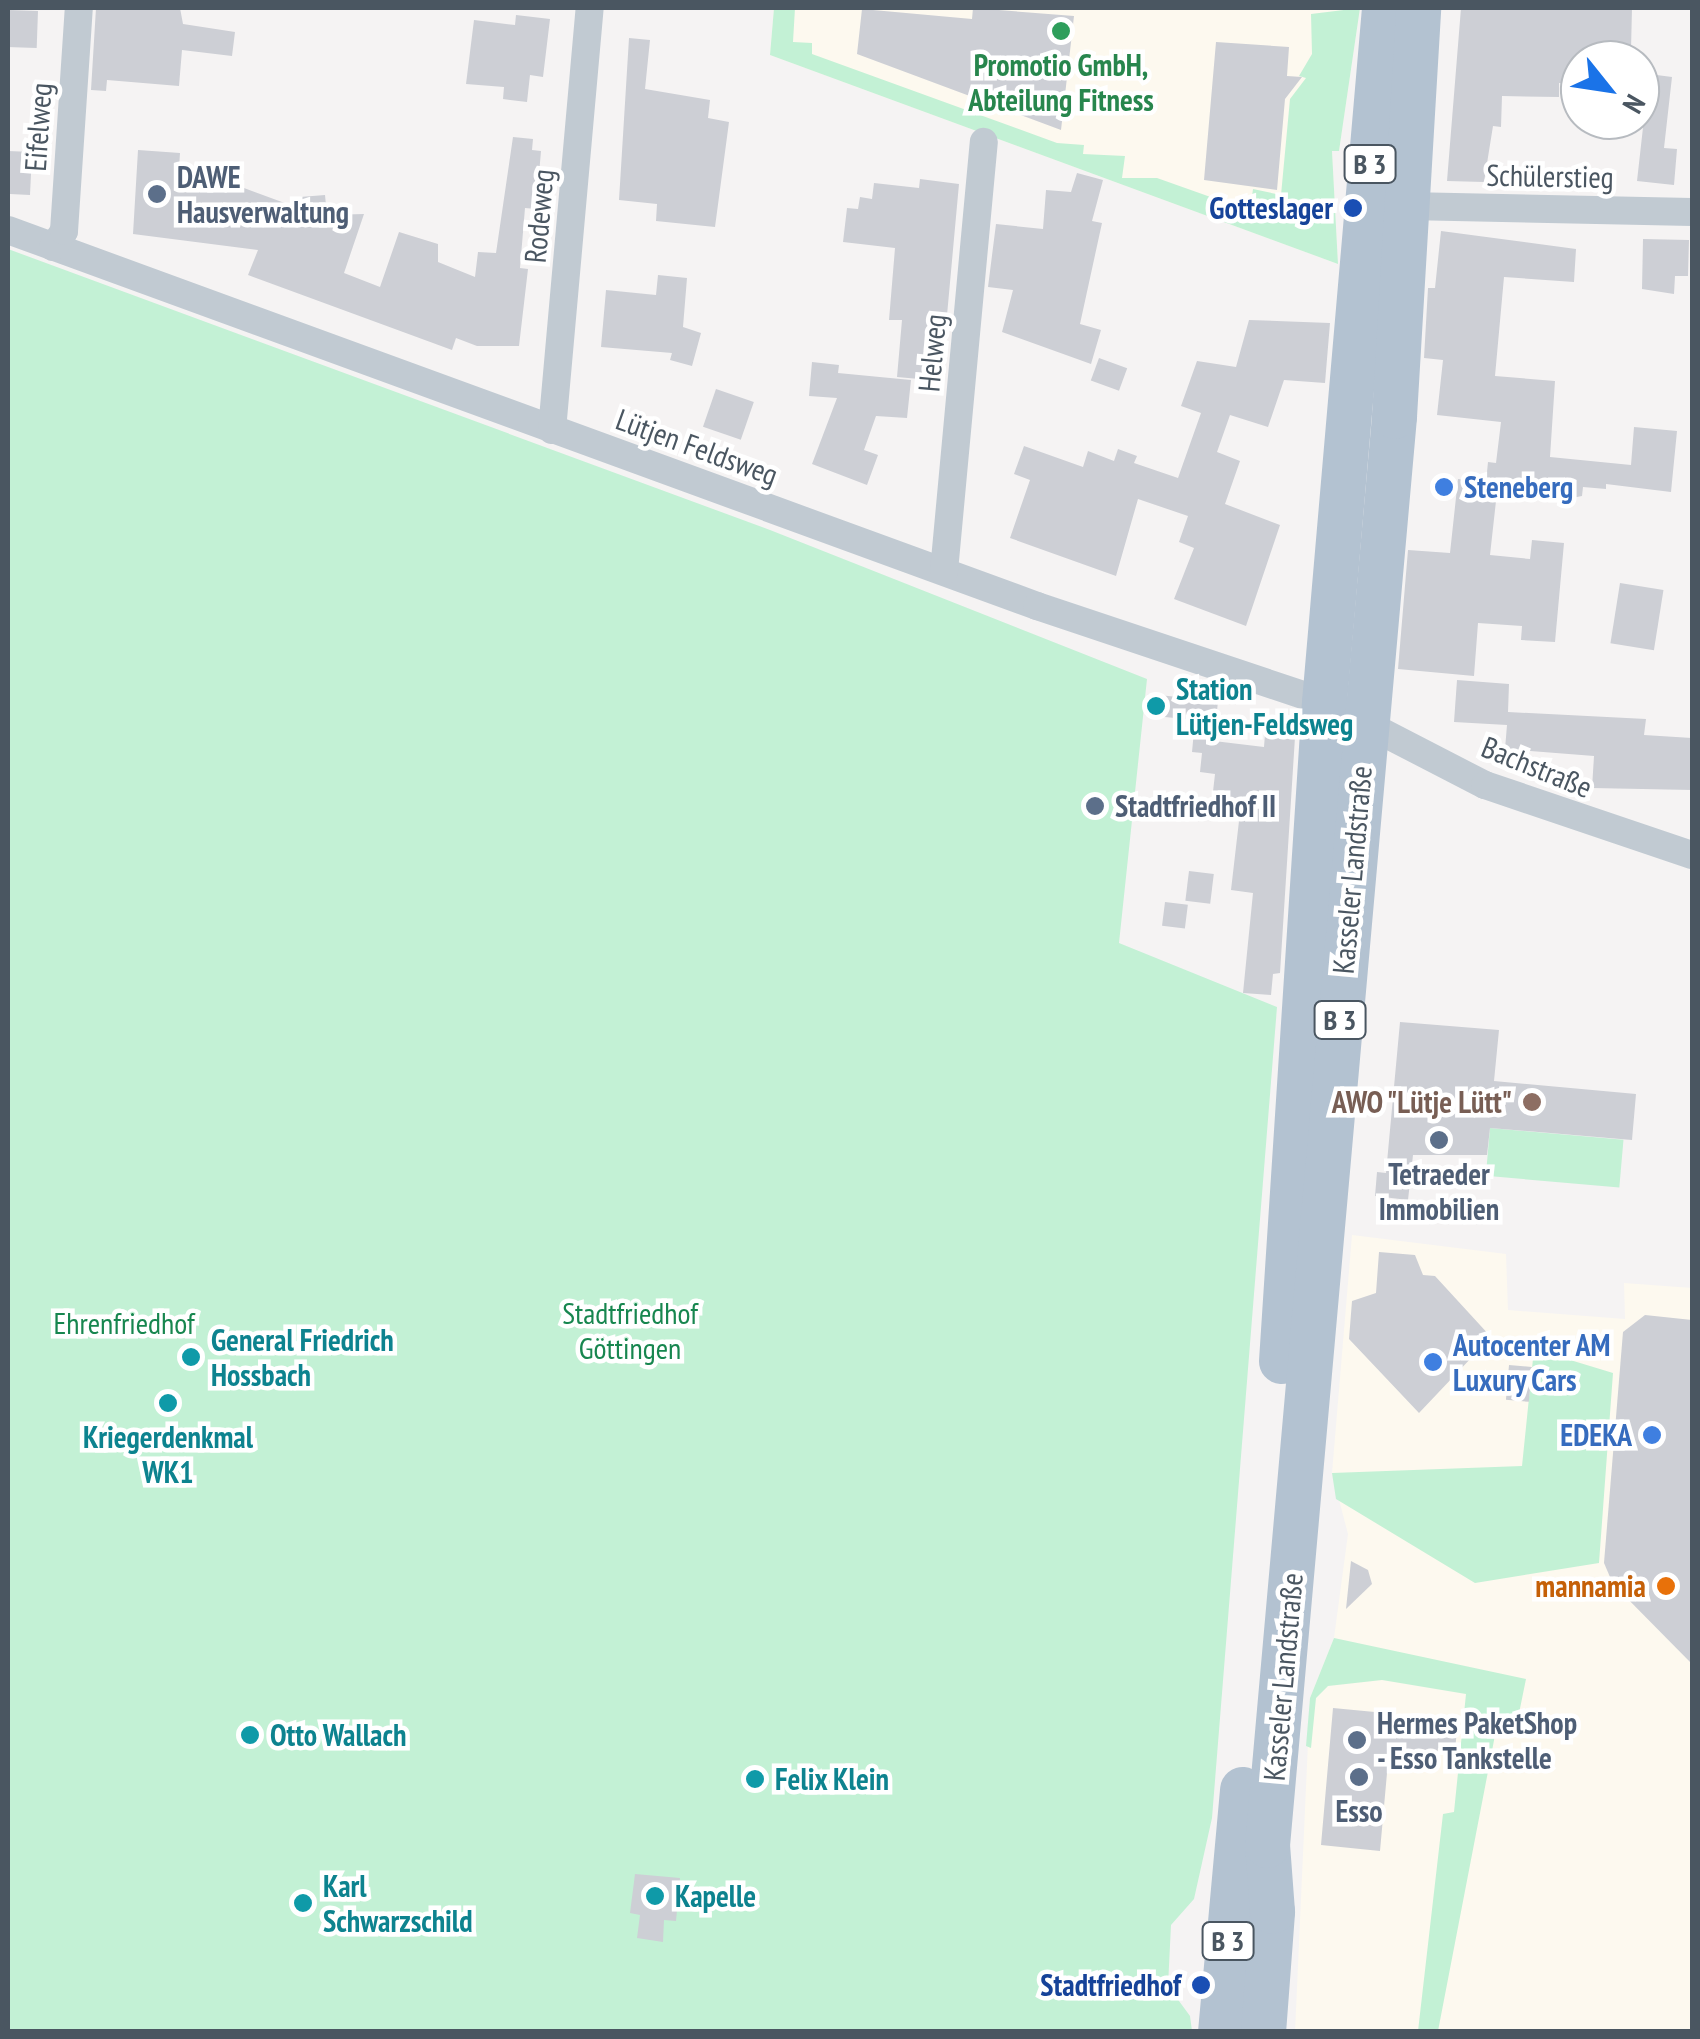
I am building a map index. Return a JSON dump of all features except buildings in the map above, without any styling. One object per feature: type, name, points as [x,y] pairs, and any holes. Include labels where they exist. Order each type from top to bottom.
[{"type":"main road","name":"Kasseler Landstraße","points":[[1220,2032],[1280,1374],[1324,702],[1384,8]]},
{"type":"main road","name":"Kasseler Landstraße","points":[[1263,2032],[1272,1911],[1267,1846],[1366,722],[1418,8]]},
{"type":"street","name":"Eifelweg","points":[[52,248],[64,231],[79,8]]},
{"type":"street","name":"Rodeweg","points":[[552,430],[590,8]]},
{"type":"street","name":"Helweg","points":[[944,571],[984,142]]},
{"type":"street","name":"Schülerstieg","points":[[1406,206],[1692,212]]},
{"type":"street","name":"Lütjen Feldsweg","points":[[8,230],[944,571],[1324,702],[1366,722]]},
{"type":"street","name":"Bachstraße","points":[[1366,722],[1485,785],[1692,854]]},
{"type":"shaded area","points":[[774,8],[1360,8],[1339,151],[1332,151],[1338,264],[770,55]]},
{"type":"shaded area","points":[[1352,1235],[1506,1254],[1508,1310],[1625,1319],[1624,1283],[1692,1288],[1692,2031],[1295,2032],[1310,1698],[1334,1638],[1348,1534],[1332,1473]]},
{"type":"green space","points":[[774,8],[795,8],[793,42],[812,43],[812,54],[1057,143],[1084,145],[1083,154],[1125,156],[1122,178],[1157,178],[1250,211],[1253,189],[1281,195],[1290,99],[1306,78],[1299,76],[1312,54],[1311,14],[1360,8],[1339,151],[1332,151],[1338,264],[770,55]]},
{"type":"green space","name":"Stadtfriedhof Göttingen","points":[[8,249],[770,530],[1147,679],[1119,943],[1277,1007],[1212,1818],[1194,1899],[1171,1925],[1168,1986],[1190,2016],[1192,2031],[8,2031]]},
{"type":"green space","points":[[1490,1128],[1623,1140],[1619,1187],[1486,1176]]},
{"type":"green space","points":[[1534,1349],[1613,1373],[1599,1563],[1475,1583],[1336,1499],[1332,1473],[1522,1466]]},
{"type":"green space","points":[[1334,1638],[1526,1679],[1515,1733],[1496,1730],[1438,2031],[1418,2031],[1443,1814],[1454,1812],[1466,1694],[1382,1680],[1328,1686],[1316,1698],[1311,1748],[1306,1746],[1310,1698]]},
{"type":"place","name":"Promotio GmbH, Abteilung Fitness","points":[[1061,31]]},
{"type":"place","name":"DAWE Hausverwaltung","points":[[157,194]]},
{"type":"place","name":"Gotteslager","points":[[1353,208]]},
{"type":"place","name":"Steneberg","points":[[1444,487]]},
{"type":"place","name":"Station Lütjen-Feldsweg","points":[[1156,706]]},
{"type":"place","name":"Stadtfriedhof II","points":[[1095,806]]},
{"type":"place","name":"AWO \"Lütje Lütt\"","points":[[1532,1102]]},
{"type":"place","name":"Tetraeder Immobilien","points":[[1439,1140]]},
{"type":"place","name":"General Friedrich Hossbach","points":[[191,1357]]},
{"type":"place","name":"Autocenter AM Luxury Cars","points":[[1433,1362]]},
{"type":"place","name":"Kriegerdenkmal WK1","points":[[168,1403]]},
{"type":"place","name":"EDEKA","points":[[1652,1435]]},
{"type":"place","name":"mannamia","points":[[1666,1586]]},
{"type":"place","name":"Otto Wallach","points":[[250,1735]]},
{"type":"place","name":"Hermes PaketShop - Esso Tankstelle","points":[[1357,1740]]},
{"type":"place","name":"Esso","points":[[1359,1777]]},
{"type":"place","name":"Felix Klein","points":[[755,1779]]},
{"type":"place","name":"Kapelle","points":[[655,1896]]},
{"type":"place","name":"Karl Schwarzschild","points":[[303,1903]]},
{"type":"place","name":"Stadtfriedhof","points":[[1201,1985]]},
{"type":"park label","name":"Ehrenfriedhof","points":[[124,1323]]}]
